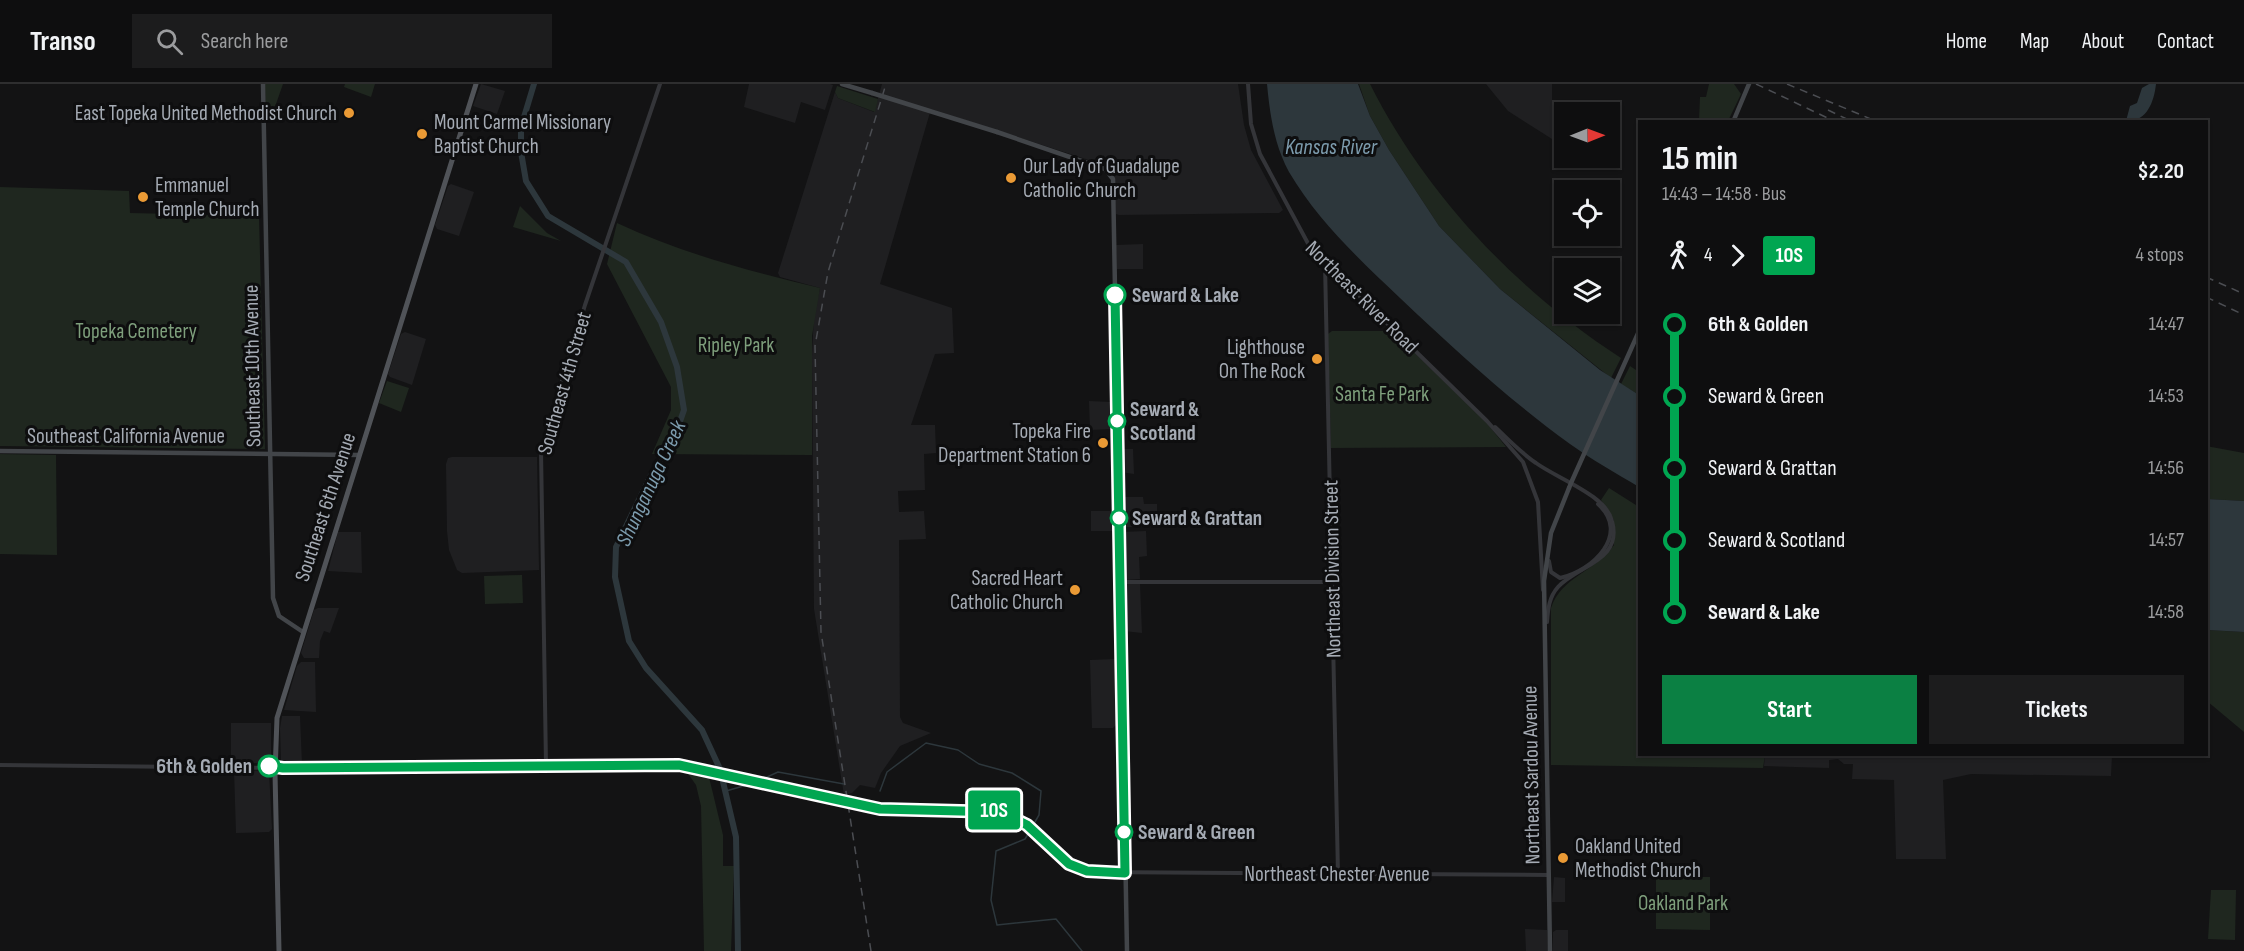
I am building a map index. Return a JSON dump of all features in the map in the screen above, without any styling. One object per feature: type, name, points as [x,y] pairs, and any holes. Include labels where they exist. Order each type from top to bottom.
[{"type":"main road","name":"Southeast 10th Avenue","points":[[262,84],[273,603],[282,618],[303,632]]},
{"type":"main road","name":"Southeast 6th Avenue","points":[[279,951],[277,718],[476,84]]},
{"type":"main road","points":[[843,84],[997,132],[1105,169],[1111,175],[1126,951]]},
{"type":"main road","points":[[1734,120],[1749,84]]},
{"type":"main road","name":"Northeast Sardou Avenue","points":[[1550,951],[1544,599],[1548,544],[1571,483],[1638,333]]},
{"type":"main road","name":"Southeast California Avenue","points":[[0,451],[359,455]]},
{"type":"street","name":"Southeast 4th Street","points":[[546,765],[541,450],[598,268],[660,84]]},
{"type":"street","name":"Northeast River Road","points":[[1248,84],[1251,124],[1260,154],[1301,234],[1325,264],[1512,448]]},
{"type":"street","name":"Northeast Division Street","points":[[1325,264],[1338,874]]},
{"type":"street","points":[[1487,421],[1538,464],[1599,501],[1609,512],[1613,522],[1613,539],[1603,557],[1561,584],[1555,592],[1548,608],[1545,634]]},
{"type":"street","points":[[1512,448],[1539,468],[1597,502],[1607,514],[1611,533],[1604,551],[1568,576],[1557,577],[1551,572],[1548,544]]},
{"type":"street","name":"Northeast Sardou Avenue","points":[[1512,448],[1527,469],[1538,498],[1541,581],[1544,599]]},
{"type":"street","points":[[1120,582],[1332,582]]},
{"type":"street","name":"Northeast Chester Avenue","points":[[0,765],[689,766],[870,808],[997,811],[1027,825],[1059,857],[1075,867],[1093,872],[1549,875]]},
{"type":"shaded area","points":[[481,84],[505,91],[497,114],[473,106]]},
{"type":"shaded area","points":[[749,84],[833,85],[825,110],[801,102],[795,123],[744,107]]},
{"type":"shaded area","points":[[882,84],[1238,84],[1244,125],[1251,150],[1283,210],[1279,213],[1119,215],[1116,214],[1113,175],[1104,165],[931,109],[880,284],[952,308],[954,353],[935,354],[911,425],[935,425],[936,453],[924,454],[925,490],[898,491],[899,512],[924,511],[926,539],[899,540],[900,717],[903,723],[931,733],[900,746],[881,773],[875,788],[860,785],[852,793],[844,795],[814,609],[812,356],[814,313],[820,288],[780,277],[778,273],[835,92],[838,98],[874,112]]},
{"type":"shaded area","points":[[1486,84],[1552,84],[1552,139],[1508,111]]},
{"type":"shaded area","points":[[451,184],[474,192],[459,236],[437,229],[435,225],[448,186]]},
{"type":"shaded area","points":[[1143,244],[1143,269],[1117,269],[1116,245]]},
{"type":"shaded area","points":[[405,332],[426,339],[412,385],[390,377],[388,374],[401,334]]},
{"type":"shaded area","points":[[1089,401],[1111,402],[1113,429],[1090,430]]},
{"type":"shaded area","points":[[1120,449],[1133,449],[1134,474],[1121,472]]},
{"type":"shaded area","points":[[537,457],[539,570],[462,573],[457,570],[449,550],[447,531],[446,464],[448,458]]},
{"type":"shaded area","points":[[1121,497],[1143,497],[1144,504],[1157,504],[1157,527],[1122,527]]},
{"type":"shaded area","points":[[1091,511],[1115,511],[1115,531],[1091,531]]},
{"type":"shaded area","points":[[1146,531],[1147,556],[1139,557],[1140,579],[1124,580],[1122,532]]},
{"type":"shaded area","points":[[338,532],[361,532],[362,573],[328,571]]},
{"type":"shaded area","points":[[1140,584],[1142,633],[1124,631],[1123,586]]},
{"type":"shaded area","points":[[339,608],[330,633],[324,631],[320,641],[319,658],[304,658],[301,653],[314,610]]},
{"type":"shaded area","points":[[1116,659],[1119,722],[1113,728],[1092,728],[1090,660]]},
{"type":"shaded area","points":[[301,662],[315,662],[316,712],[284,710],[297,666]]},
{"type":"shaded area","points":[[282,716],[300,716],[302,764],[281,762]]},
{"type":"shaded area","points":[[231,723],[271,723],[271,757],[268,763],[231,763]]},
{"type":"shaded area","points":[[1765,756],[2112,756],[2111,776],[1971,774],[1943,780],[1946,859],[1896,859],[1894,780],[1852,779],[1853,764],[1844,764],[1838,759],[1829,760],[1829,768],[1764,766]]},
{"type":"shaded area","points":[[234,770],[269,771],[272,829],[269,832],[236,833]]},
{"type":"shaded area","points":[[1554,877],[1565,878],[1565,902],[1552,902]]},
{"type":"shaded area","points":[[1525,929],[1547,930],[1548,951],[1526,951]]},
{"type":"shaded area","points":[[1568,930],[1568,951],[1553,951],[1553,932]]},
{"type":"green space","points":[[265,84],[283,84],[270,121],[266,118]]},
{"type":"green space","points":[[345,84],[375,84],[371,97],[344,87]]},
{"type":"green space","points":[[1359,84],[1370,84],[1418,164],[1478,238],[1554,309],[1554,324],[1573,324],[1621,358],[1611,378],[1500,289],[1439,226],[1389,150],[1370,116]]},
{"type":"green space","points":[[1709,84],[1734,84],[1741,94],[1728,120],[1699,120],[1700,97],[1706,97]]},
{"type":"green space","points":[[837,86],[878,99],[875,112],[838,98],[835,92]]},
{"type":"green space","name":"Topeka Cemetery","points":[[0,187],[129,191],[130,213],[259,216],[265,449],[0,446]]},
{"type":"green space","points":[[520,206],[547,233],[561,241],[513,227]]},
{"type":"green space","name":"Ripley Park","points":[[617,223],[666,244],[717,261],[820,288],[812,336],[812,455],[652,454],[671,410],[671,387],[607,264]]},
{"type":"green space","name":"Santa Fe Park","points":[[1332,331],[1386,331],[1395,334],[1486,422],[1506,447],[1331,448],[1328,334]]},
{"type":"green space","points":[[1630,366],[1638,371],[1638,394],[1621,384]]},
{"type":"green space","points":[[387,381],[409,388],[401,412],[379,403]]},
{"type":"green space","points":[[2208,446],[2244,453],[2244,501],[2208,499]]},
{"type":"green space","points":[[0,454],[56,455],[57,555],[0,554]]},
{"type":"green space","points":[[1609,488],[1638,506],[1638,756],[1765,756],[1763,768],[1551,765],[1551,608],[1556,597],[1571,581],[1607,554],[1614,545],[1614,520],[1601,500]]},
{"type":"green space","points":[[522,575],[523,603],[485,604],[484,576]]},
{"type":"green space","points":[[2208,630],[2244,632],[2244,732],[2208,702]]},
{"type":"green space","points":[[684,768],[708,773],[723,835],[723,866],[734,866],[731,951],[704,951],[701,806],[696,785]]},
{"type":"green space","name":"Oakland Park","points":[[1656,877],[1710,877],[1710,930],[1656,929]]},
{"type":"green space","points":[[2211,890],[2236,890],[2235,940],[2208,939]]},
{"type":"water","name":"Kansas River","points":[[1267,84],[1358,84],[1370,116],[1389,150],[1439,226],[1500,289],[1600,370],[1638,394],[1638,486],[1578,450],[1547,427],[1461,355],[1369,269],[1326,223],[1289,172],[1280,151]]},
{"type":"water","points":[[2149,84],[2156,84],[2151,104],[2139,118],[2126,120],[2130,106],[2137,103],[2142,88]]},
{"type":"water","points":[[2208,499],[2244,501],[2244,632],[2208,630]]},
{"type":"waterway","name":"Shunganuga Creek","points":[[534,84],[521,127],[521,152],[526,181],[548,216],[626,262],[661,322],[677,367],[684,410],[672,444],[651,475],[616,547],[615,577],[629,641],[646,668],[702,730],[720,769],[736,837],[738,951]]},
{"type":"waterway","points":[[880,791],[887,772],[926,743],[958,750],[979,764],[1012,773],[1041,791],[1039,815],[1032,827]]},
{"type":"waterway","points":[[758,781],[778,772],[844,784]]},
{"type":"waterway","points":[[726,791],[754,783]]},
{"type":"waterway","points":[[1030,831],[1025,839],[996,851],[991,900],[997,925],[1056,919],[1082,951]]},
{"type":"railway","points":[[871,951],[821,632],[815,346],[828,272],[886,84]]},
{"type":"railway","points":[[1756,84],[1832,120]]},
{"type":"railway","points":[[1787,84],[1873,120]]},
{"type":"railway","points":[[1828,110],[1849,120]]},
{"type":"railway","points":[[2208,278],[2244,294]]},
{"type":"railway","points":[[2208,298],[2244,315]]},
{"type":"bus line","name":"10S","points":[[269,766],[283,768],[656,764],[689,766],[880,809],[997,811],[1015,817],[1027,825],[1069,864],[1093,872],[1125,873],[1115,295]]},
{"type":"place","name":"East Topeka United Methodist Church","points":[[349,113]]},
{"type":"place","name":"Mount Carmel Missionary Baptist Church","points":[[422,134]]},
{"type":"place","name":"Our Lady of Guadalupe Catholic Church","points":[[1011,178]]},
{"type":"place","name":"Emmanuel Temple Church","points":[[143,197]]},
{"type":"place","name":"Seward & Lake","points":[[1115,295]]},
{"type":"place","name":"Lighthouse On The Rock","points":[[1317,359]]},
{"type":"place","name":"Seward & Scotland","points":[[1117,421]]},
{"type":"place","name":"Topeka Fire Department Station 6","points":[[1103,443]]},
{"type":"place","name":"Seward & Grattan","points":[[1119,518]]},
{"type":"place","name":"Sacred Heart Catholic Church","points":[[1075,590]]},
{"type":"place","name":"6th & Golden","points":[[269,766]]},
{"type":"place","name":"Seward & Green","points":[[1124,832]]},
{"type":"place","name":"Oakland United Methodist Church","points":[[1563,858]]}]
